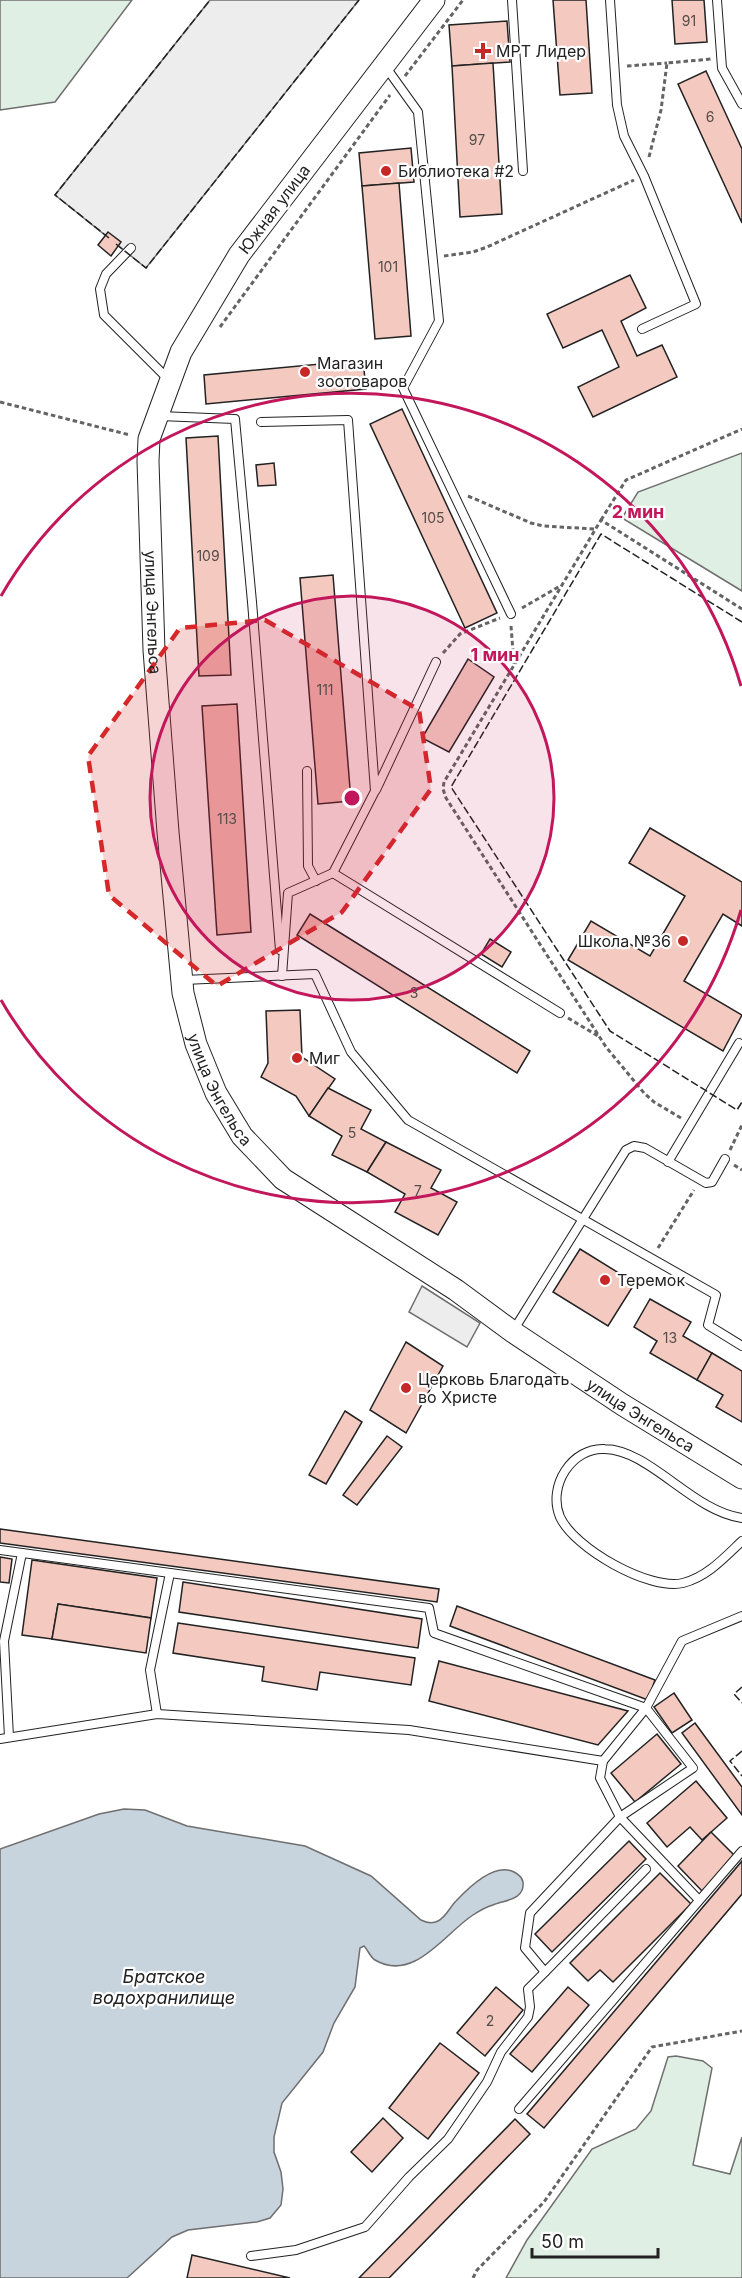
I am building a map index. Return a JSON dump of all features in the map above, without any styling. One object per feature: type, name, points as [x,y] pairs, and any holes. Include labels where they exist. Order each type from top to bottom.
[{"type":"street","name":"Южная улица","points":[[149,440],[181,352],[239,255],[434,0]]},
{"type":"street","name":"улица Энгельса","points":[[149,440],[154,650],[182,980],[196,1044],[216,1093],[242,1136],[283,1179],[456,1290],[513,1332],[623,1405],[742,1478]]},
{"type":"lane","points":[[512,0],[523,171]]},
{"type":"lane","points":[[610,0],[617,105],[624,136],[644,176],[696,304],[642,329]]},
{"type":"lane","points":[[717,0],[722,68],[742,104]]},
{"type":"lane","points":[[384,64],[418,112],[439,321],[403,388],[510,614]]},
{"type":"lane","points":[[131,248],[106,274],[100,289],[104,315],[171,382]]},
{"type":"lane","points":[[158,416],[235,419],[282,976]]},
{"type":"lane","points":[[261,422],[348,420],[375,791]]},
{"type":"lane","points":[[282,976],[288,893],[333,873],[436,662]]},
{"type":"lane","points":[[307,771],[308,866],[316,881]]},
{"type":"lane","points":[[333,873],[560,1013]]},
{"type":"lane","points":[[182,980],[315,974],[351,1052],[408,1120],[716,1295],[708,1325],[742,1346]]},
{"type":"lane","points":[[668,1162],[739,1043]]},
{"type":"lane","points":[[513,1332],[626,1150],[633,1146],[645,1148],[706,1183],[712,1182],[725,1159]]},
{"type":"lane","points":[[742,1518],[711,1508],[634,1457],[605,1449],[592,1450],[578,1456],[567,1467],[557,1500],[560,1515],[568,1530],[583,1544],[645,1580],[663,1584],[682,1583],[698,1577],[714,1567],[742,1542]]},
{"type":"lane","points":[[0,1550],[429,1608],[434,1632],[646,1708],[693,1768],[620,1817],[530,1913],[525,1948],[544,1972]]},
{"type":"lane","points":[[9,1737],[4,1641],[22,1553]]},
{"type":"lane","points":[[157,1714],[150,1670],[170,1573]]},
{"type":"lane","points":[[699,1900],[620,1817],[600,1778],[603,1761],[646,1708],[682,1641],[742,1616]]},
{"type":"lane","points":[[0,1739],[157,1714],[409,1730],[603,1761]]},
{"type":"lane","points":[[519,2109],[742,1851]]},
{"type":"lane","points":[[251,2256],[296,2250],[364,2227],[409,2177],[448,2139],[488,2082],[501,2052],[528,2017],[530,2007],[528,1989],[646,1869]]},
{"type":"path","points":[[219,329],[463,0]]},
{"type":"path","points":[[614,67],[721,58]]},
{"type":"path","points":[[433,257],[487,248],[644,176],[661,110],[667,63]]},
{"type":"path","points":[[0,402],[149,440]]},
{"type":"path","points":[[692,1124],[654,1102],[644,1093],[600,1037],[446,798],[443,789],[444,782],[626,480],[742,429]]},
{"type":"path","points":[[450,488],[531,523],[543,526],[595,529]]},
{"type":"path","points":[[601,520],[742,609]]},
{"type":"path","points":[[436,662],[460,634],[510,614],[562,585]]},
{"type":"path","points":[[510,614],[514,664]]},
{"type":"path","points":[[560,1013],[600,1037]]},
{"type":"path","points":[[725,1159],[742,1125]]},
{"type":"path","points":[[652,1257],[700,1181]]},
{"type":"path","points":[[473,2278],[477,2270],[544,2202],[652,2047],[742,2031]]},
{"type":"highlighted area","points":[[265,620],[419,710],[431,789],[342,912],[217,986],[109,895],[88,756],[180,628]]},
{"type":"green space","points":[[0,0],[132,0],[55,102],[0,110]]},
{"type":"green space","points":[[742,453],[742,591],[622,518],[638,492]]},
{"type":"green space","points":[[676,2056],[703,2061],[712,2068],[693,2165],[730,2174],[742,2137],[742,2278],[506,2278],[527,2240],[592,2149],[636,2129],[651,2111],[668,2057]]},
{"type":"shaded area","points":[[210,0],[359,0],[146,268],[55,195]]},
{"type":"shaded area","points":[[422,1286],[480,1323],[467,1347],[409,1312]]},
{"type":"water","name":"Братское водохранилище","points":[[124,1809],[145,1810],[187,1826],[305,1846],[371,1876],[421,1920],[427,1922],[434,1923],[441,1919],[468,1889],[483,1877],[499,1870],[507,1870],[518,1875],[522,1879],[523,1888],[518,1896],[473,1915],[416,1961],[403,1965],[389,1965],[373,1959],[364,1946],[360,1948],[355,1987],[334,2023],[323,2052],[282,2103],[274,2137],[274,2152],[281,2172],[283,2189],[281,2205],[270,2218],[257,2222],[188,2230],[172,2237],[127,2278],[0,2278],[0,1849],[99,1814]]},
{"type":"building","points":[[553,0],[586,0],[592,93],[560,95]]},
{"type":"building","points":[[672,0],[704,0],[707,42],[675,44]]},
{"type":"building","points":[[507,21],[510,62],[452,66],[449,25]]},
{"type":"building","points":[[493,63],[502,214],[460,217],[452,66]]},
{"type":"building","points":[[706,71],[742,149],[742,223],[678,84]]},
{"type":"building","points":[[411,148],[414,182],[362,186],[359,153]]},
{"type":"building","points":[[399,183],[411,336],[375,339],[362,186]]},
{"type":"building","points":[[108,232],[121,242],[111,256],[98,245]]},
{"type":"building","points":[[630,275],[646,308],[621,321],[637,356],[662,345],[677,377],[593,417],[578,387],[619,367],[602,330],[563,348],[547,314]]},
{"type":"building","points":[[363,360],[366,389],[206,404],[204,375]]},
{"type":"building","points":[[402,409],[497,613],[465,628],[370,424]]},
{"type":"building","points":[[218,436],[231,675],[199,676],[186,438]]},
{"type":"building","points":[[274,463],[276,485],[258,486],[256,465]]},
{"type":"building","points":[[333,575],[351,801],[318,804],[300,578]]},
{"type":"building","points":[[468,659],[494,677],[449,752],[422,738]]},
{"type":"building","points":[[237,704],[251,932],[217,935],[202,706]]},
{"type":"building","name":"Школа №36","points":[[650,828],[742,882],[742,926],[723,914],[684,981],[742,1015],[723,1051],[568,960],[591,921],[650,956],[685,896],[629,863]]},
{"type":"building","points":[[310,914],[530,1051],[517,1073],[297,935]]},
{"type":"building","points":[[490,939],[511,952],[502,967],[481,954]]},
{"type":"building","points":[[300,1010],[302,1057],[335,1079],[309,1116],[296,1096],[261,1077],[268,1063],[266,1011]]},
{"type":"building","points":[[328,1088],[371,1110],[361,1129],[386,1142],[367,1172],[332,1155],[342,1136],[309,1116]]},
{"type":"building","points":[[386,1142],[441,1170],[431,1188],[457,1202],[438,1235],[395,1212],[405,1194],[367,1172]]},
{"type":"building","points":[[580,1249],[635,1283],[608,1326],[553,1292]]},
{"type":"building","points":[[650,1299],[691,1322],[683,1336],[712,1353],[697,1380],[650,1353],[657,1341],[634,1327]]},
{"type":"building","name":"Церковь Благодать во Христе","points":[[406,1342],[443,1366],[406,1433],[370,1410]]},
{"type":"building","points":[[712,1353],[742,1371],[742,1422],[716,1407],[723,1395],[697,1380]]},
{"type":"building","points":[[345,1411],[362,1422],[326,1484],[309,1475]]},
{"type":"building","points":[[387,1436],[402,1447],[357,1505],[343,1495]]},
{"type":"building","points":[[0,1529],[439,1589],[437,1602],[0,1543]]},
{"type":"building","points":[[0,1557],[12,1559],[9,1583],[0,1582]]},
{"type":"building","points":[[32,1560],[157,1578],[151,1618],[58,1604],[52,1639],[22,1635]]},
{"type":"building","points":[[183,1582],[422,1619],[418,1648],[179,1612]]},
{"type":"building","points":[[58,1604],[151,1618],[146,1653],[52,1639]]},
{"type":"building","points":[[457,1606],[655,1680],[648,1700],[450,1626]]},
{"type":"building","points":[[178,1623],[415,1658],[411,1685],[320,1672],[317,1690],[262,1681],[264,1667],[173,1653]]},
{"type":"building","points":[[439,1661],[628,1711],[598,1745],[429,1701]]},
{"type":"building","points":[[674,1693],[692,1720],[672,1733],[654,1707]]},
{"type":"building","points":[[695,1723],[742,1787],[742,1815],[682,1733]]},
{"type":"building","points":[[657,1734],[681,1764],[635,1802],[611,1773]]},
{"type":"building","points":[[696,1781],[727,1818],[702,1840],[690,1827],[667,1847],[647,1823]]},
{"type":"building","points":[[711,1832],[736,1857],[702,1891],[678,1866]]},
{"type":"building","points":[[629,1841],[646,1859],[552,1952],[535,1934]]},
{"type":"building","points":[[742,1861],[742,1894],[544,2128],[527,2114]]},
{"type":"building","points":[[660,1873],[691,1904],[613,1982],[600,1970],[588,1981],[570,1963]]},
{"type":"building","points":[[496,1987],[523,2010],[485,2056],[457,2033]]},
{"type":"building","points":[[568,1987],[589,2005],[532,2072],[510,2054]]},
{"type":"building","points":[[440,2043],[479,2073],[428,2139],[389,2108]]},
{"type":"building","points":[[383,2118],[403,2138],[372,2172],[351,2152]]},
{"type":"building","points":[[515,2119],[530,2134],[389,2278],[359,2278]]},
{"type":"building","points":[[192,2255],[290,2278],[187,2278]]},
{"type":"fence","points":[[109,238],[55,195],[210,0]]},
{"type":"fence","points":[[116,244],[146,268],[359,0]]},
{"type":"fence","points":[[742,622],[601,534],[451,787],[610,1031],[737,1110],[742,1102]]},
{"type":"fence","points":[[742,1687],[734,1694],[742,1703]]},
{"type":"fence","points":[[742,1751],[730,1761],[742,1776]]},
{"type":"place","name":"МРТ Лидер","points":[[483,51]]},
{"type":"place","name":"Библиотека #2","points":[[386,171]]},
{"type":"place","name":"Магазин зоотоваров","points":[[305,372]]},
{"type":"place","name":"Школа №36","points":[[683,941]]},
{"type":"place","name":"Миг","points":[[297,1058]]},
{"type":"place","name":"Теремок","points":[[605,1280]]},
{"type":"place","name":"Церковь Благодать во Христе","points":[[406,1388]]}]
